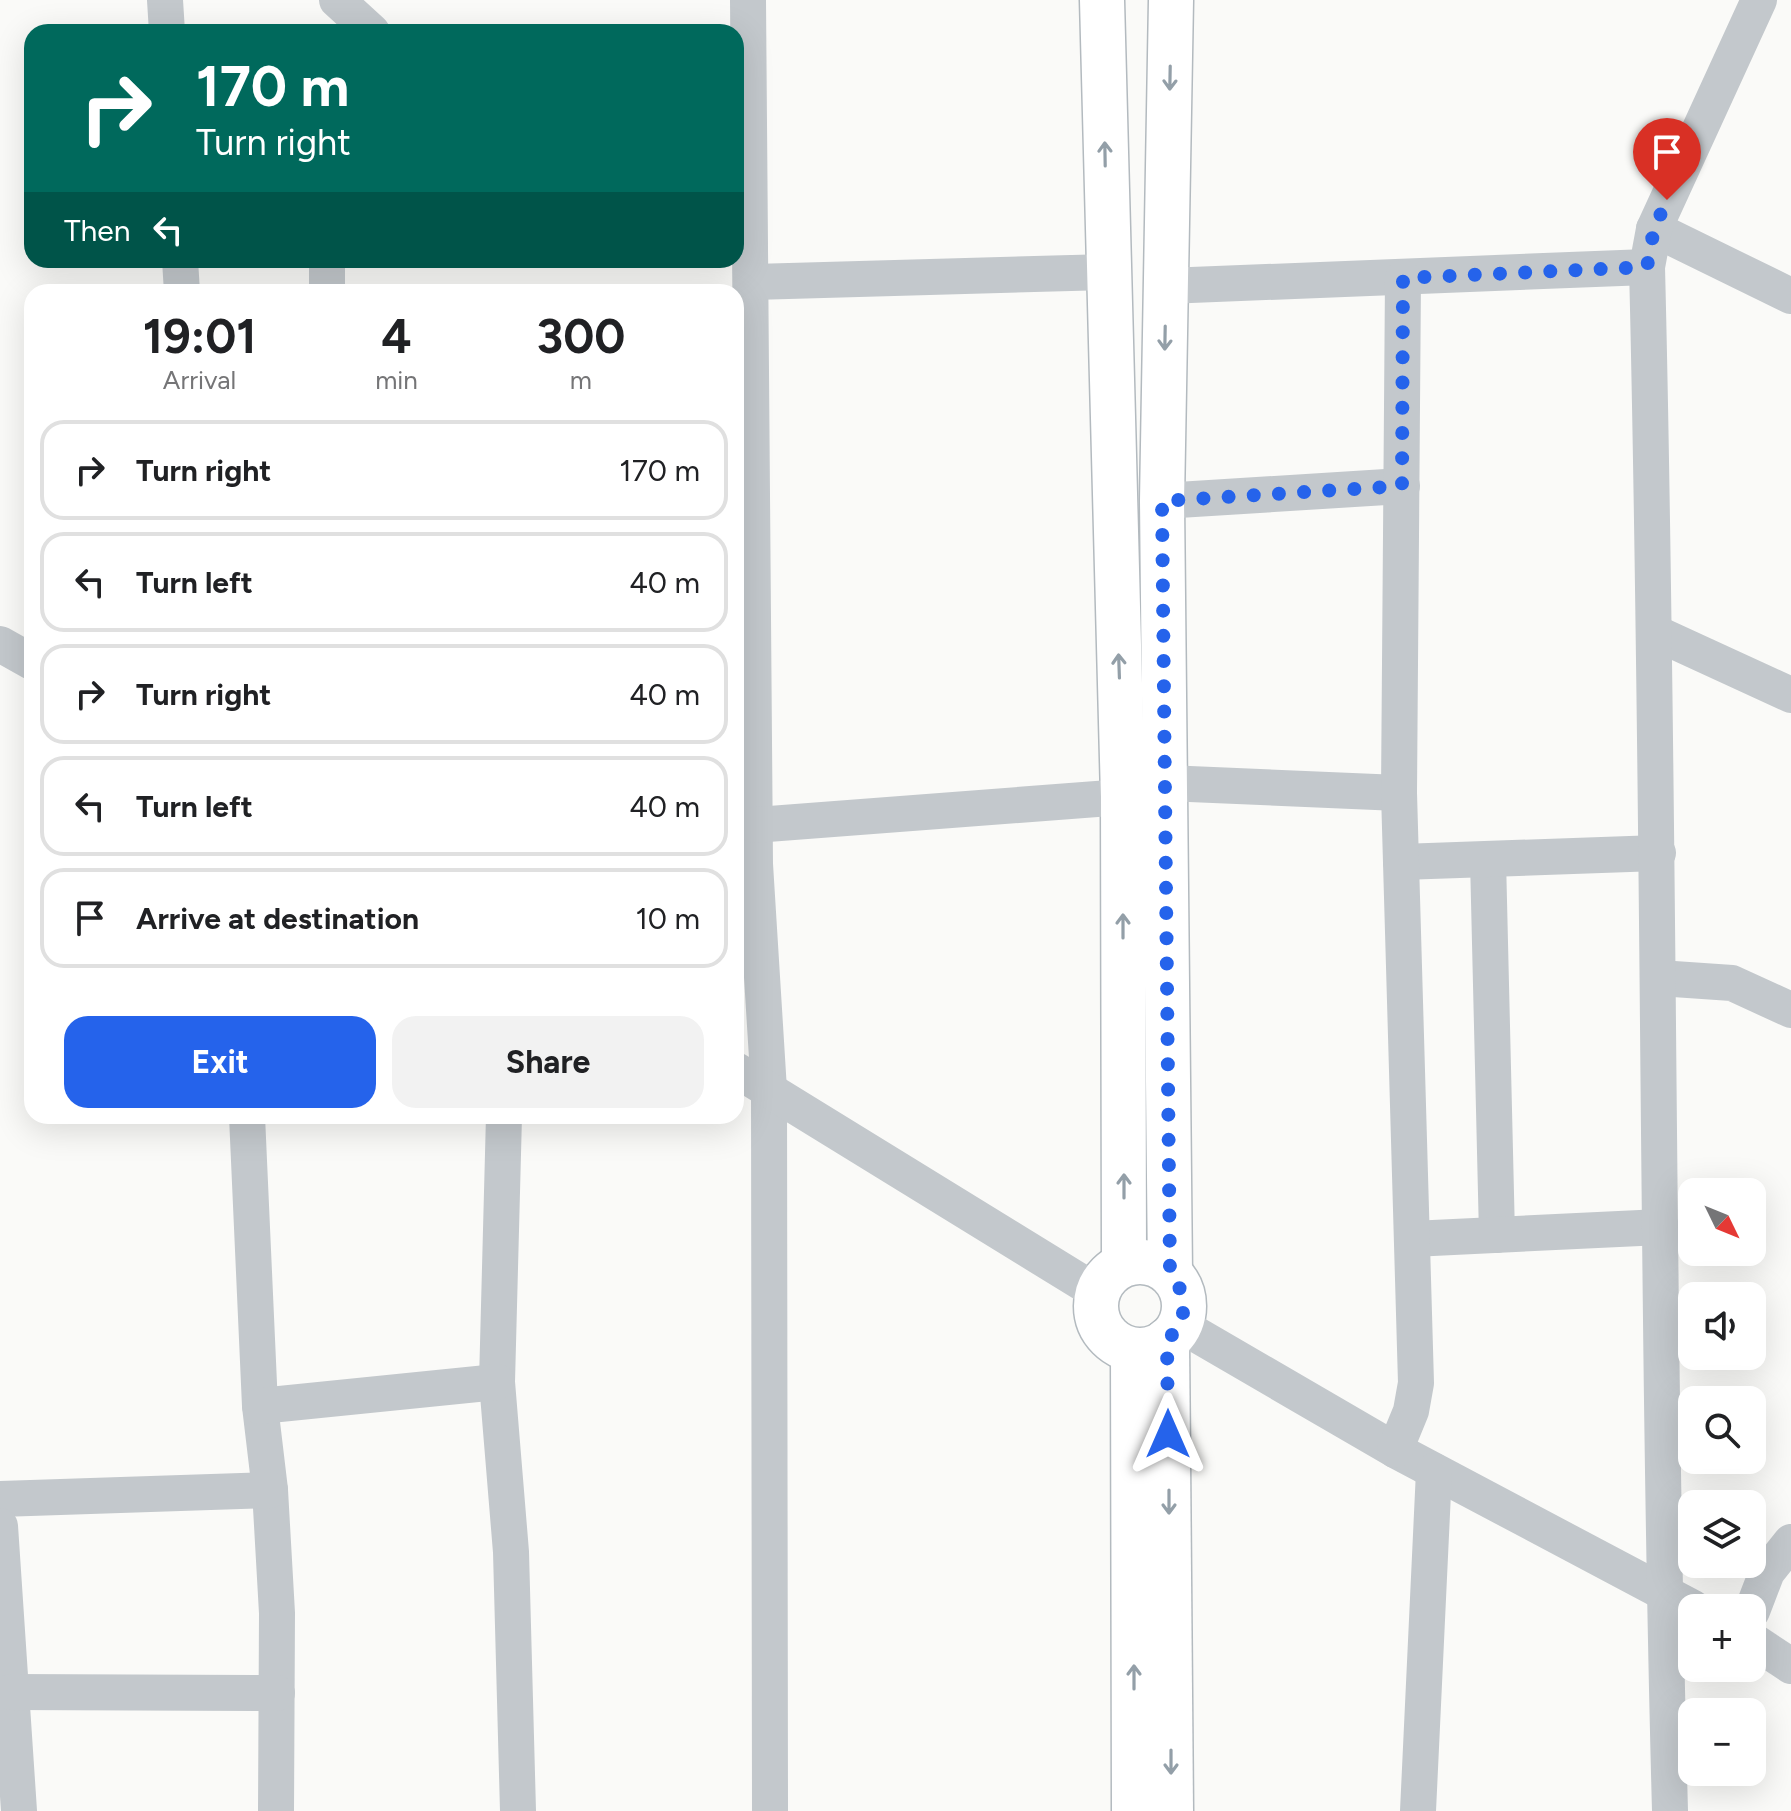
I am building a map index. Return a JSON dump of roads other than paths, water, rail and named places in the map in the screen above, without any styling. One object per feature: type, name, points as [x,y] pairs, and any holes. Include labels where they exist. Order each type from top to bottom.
[{"type":"street","points":[[165,0],[166,24]]},
{"type":"street","points":[[330,0],[330,24]]},
{"type":"street","points":[[337,0],[363,24]]},
{"type":"street","points":[[748,0],[753,282],[755,825],[769,1090],[770,1811]]},
{"type":"street","points":[[1102,0],[1123,797],[1110,1278],[1098,1323],[1119,1346],[1160,1338],[1395,1450],[1678,1599]]},
{"type":"street","points":[[1134,1811],[1160,1338],[1184,1297],[1170,1273],[1162,501],[1171,0]]},
{"type":"street","points":[[1679,1594],[1661,1227],[1656,633],[1647,267],[1654,229],[1759,0]]},
{"type":"street","points":[[1107,206],[1169,204]]},
{"type":"street","points":[[1654,229],[1791,296]]},
{"type":"street","points":[[1166,286],[1647,267]]},
{"type":"street","points":[[753,282],[1108,272]]},
{"type":"street","points":[[1395,1450],[1411,1411],[1416,1383],[1399,793],[1403,278]]},
{"type":"street","points":[[1162,501],[1402,486]]},
{"type":"street","points":[[1656,633],[1789,688]]},
{"type":"street","points":[[0,644],[24,658]]},
{"type":"street","points":[[1166,783],[1399,793]]},
{"type":"street","points":[[755,825],[1123,797]]},
{"type":"street","points":[[1401,862],[1658,853]]},
{"type":"street","points":[[1488,859],[1497,1235]]},
{"type":"street","points":[[1659,978],[1732,983],[1791,1010]]},
{"type":"street","points":[[744,1075],[1110,1278],[1149,1263],[1170,1273]]},
{"type":"street","points":[[247,1124],[260,1406],[270,1490],[277,1693],[276,1811]]},
{"type":"street","points":[[504,1124],[497,1382],[511,1552],[518,1811]]},
{"type":"street","points":[[1412,1239],[1661,1227]]},
{"type":"street","points":[[1160,1338],[1171,1811]]},
{"type":"street","points":[[260,1406],[497,1382]]},
{"type":"street","points":[[1418,1811],[1434,1471]]},
{"type":"street","points":[[0,1499],[270,1490]]},
{"type":"street","points":[[0,1526],[19,1811]]},
{"type":"street","points":[[1759,1594],[1767,1572],[1791,1542]]},
{"type":"street","points":[[1670,1811],[1678,1623]]},
{"type":"street","points":[[1766,1649],[1791,1666]]},
{"type":"street","points":[[11,1692],[277,1693]]}]
